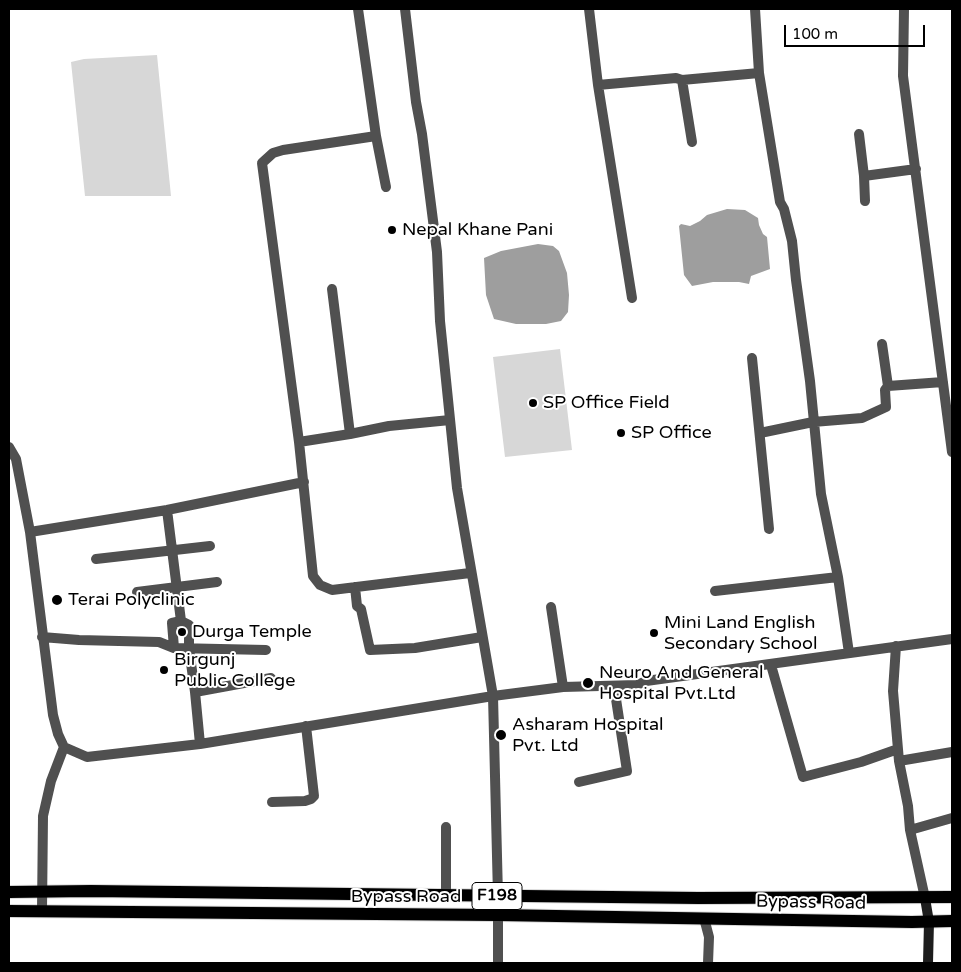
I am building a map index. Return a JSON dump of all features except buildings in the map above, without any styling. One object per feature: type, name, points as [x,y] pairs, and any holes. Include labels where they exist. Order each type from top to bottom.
[{"type":"main road","name":"Bypass Road","points":[[9,892],[91,891],[698,898],[952,898]]},
{"type":"main road","name":"Bypass Road","points":[[9,911],[497,915],[952,922]]},
{"type":"street","points":[[358,9],[376,136],[386,187]]},
{"type":"street","points":[[405,9],[437,252],[440,322],[457,488],[492,696],[498,896],[498,963]]},
{"type":"street","points":[[589,9],[598,85],[632,298]]},
{"type":"street","points":[[755,9],[759,73],[778,195],[792,241],[810,381],[821,494],[838,577],[849,652]]},
{"type":"street","points":[[904,9],[903,76],[952,452]]},
{"type":"street","points":[[598,85],[759,73]]},
{"type":"street","points":[[682,80],[692,142]]},
{"type":"street","points":[[859,134],[865,201]]},
{"type":"street","points":[[376,136],[283,150],[273,153],[262,163],[304,482],[313,576],[320,585],[332,590],[470,573]]},
{"type":"street","points":[[864,176],[916,169]]},
{"type":"street","points":[[332,289],[350,434]]},
{"type":"street","points":[[760,432],[813,422],[862,418],[886,407],[885,390],[888,386],[882,344]]},
{"type":"street","points":[[752,358],[769,529]]},
{"type":"street","points":[[888,386],[943,382]]},
{"type":"street","points":[[299,442],[389,426],[450,420]]},
{"type":"street","points":[[9,447],[16,459],[30,532],[53,715],[64,747],[87,757],[200,744],[492,696],[563,687],[637,685],[646,681],[952,639]]},
{"type":"street","points":[[30,532],[167,510],[304,482]]},
{"type":"street","points":[[167,510],[181,621]]},
{"type":"street","points":[[96,559],[210,546]]},
{"type":"street","points":[[715,591],[838,577]]},
{"type":"street","points":[[137,592],[217,582]]},
{"type":"street","points":[[355,587],[357,606],[361,609],[370,650],[415,648],[482,637]]},
{"type":"street","points":[[552,607],[563,687]]},
{"type":"street","points":[[174,648],[172,623],[181,621],[189,625],[200,744]]},
{"type":"street","points":[[42,636],[79,640],[159,642],[174,648],[266,650]]},
{"type":"street","points":[[896,646],[893,691],[899,761],[908,806],[910,830],[929,922],[928,963]]},
{"type":"street","points":[[771,665],[803,777],[861,762],[898,749]]},
{"type":"street","points":[[195,692],[271,678]]},
{"type":"street","points":[[579,782],[627,772],[614,686]]},
{"type":"street","points":[[272,802],[305,801],[314,796],[306,726]]},
{"type":"street","points":[[42,910],[42,816],[51,780],[64,747]]},
{"type":"street","points":[[899,761],[952,752]]},
{"type":"street","points":[[910,830],[952,818]]},
{"type":"street","points":[[446,827],[446,895]]},
{"type":"street","points":[[704,918],[708,938],[708,963]]},
{"type":"shaded area","points":[[157,55],[171,196],[85,196],[71,62],[84,59]]},
{"type":"shaded area","points":[[727,209],[745,210],[758,218],[763,234],[767,237],[770,269],[751,276],[749,284],[713,282],[692,286],[684,275],[679,226],[681,224],[690,226],[707,215]]},
{"type":"shaded area","points":[[538,244],[553,246],[559,251],[567,273],[568,312],[561,321],[546,324],[516,324],[494,319],[486,295],[484,258],[501,251]]},
{"type":"shaded area","name":"SP Office Field","points":[[560,349],[572,450],[505,457],[493,357]]},
{"type":"place","name":"Nepal Khane Pani","points":[[392,230]]},
{"type":"place","name":"SP Office Field","points":[[533,403]]},
{"type":"place","name":"SP Office","points":[[621,433]]},
{"type":"place","name":"Terai Polyclinic","points":[[57,600]]},
{"type":"place","name":"Durga Temple","points":[[182,632]]},
{"type":"place","name":"Mini Land English Secondary School","points":[[654,633]]},
{"type":"place","name":"Birgunj Public College","points":[[164,670]]},
{"type":"place","name":"Neuro And General Hospital Pvt.Ltd","points":[[588,683]]},
{"type":"place","name":"Asharam Hospital Pvt. Ltd","points":[[501,735]]}]
